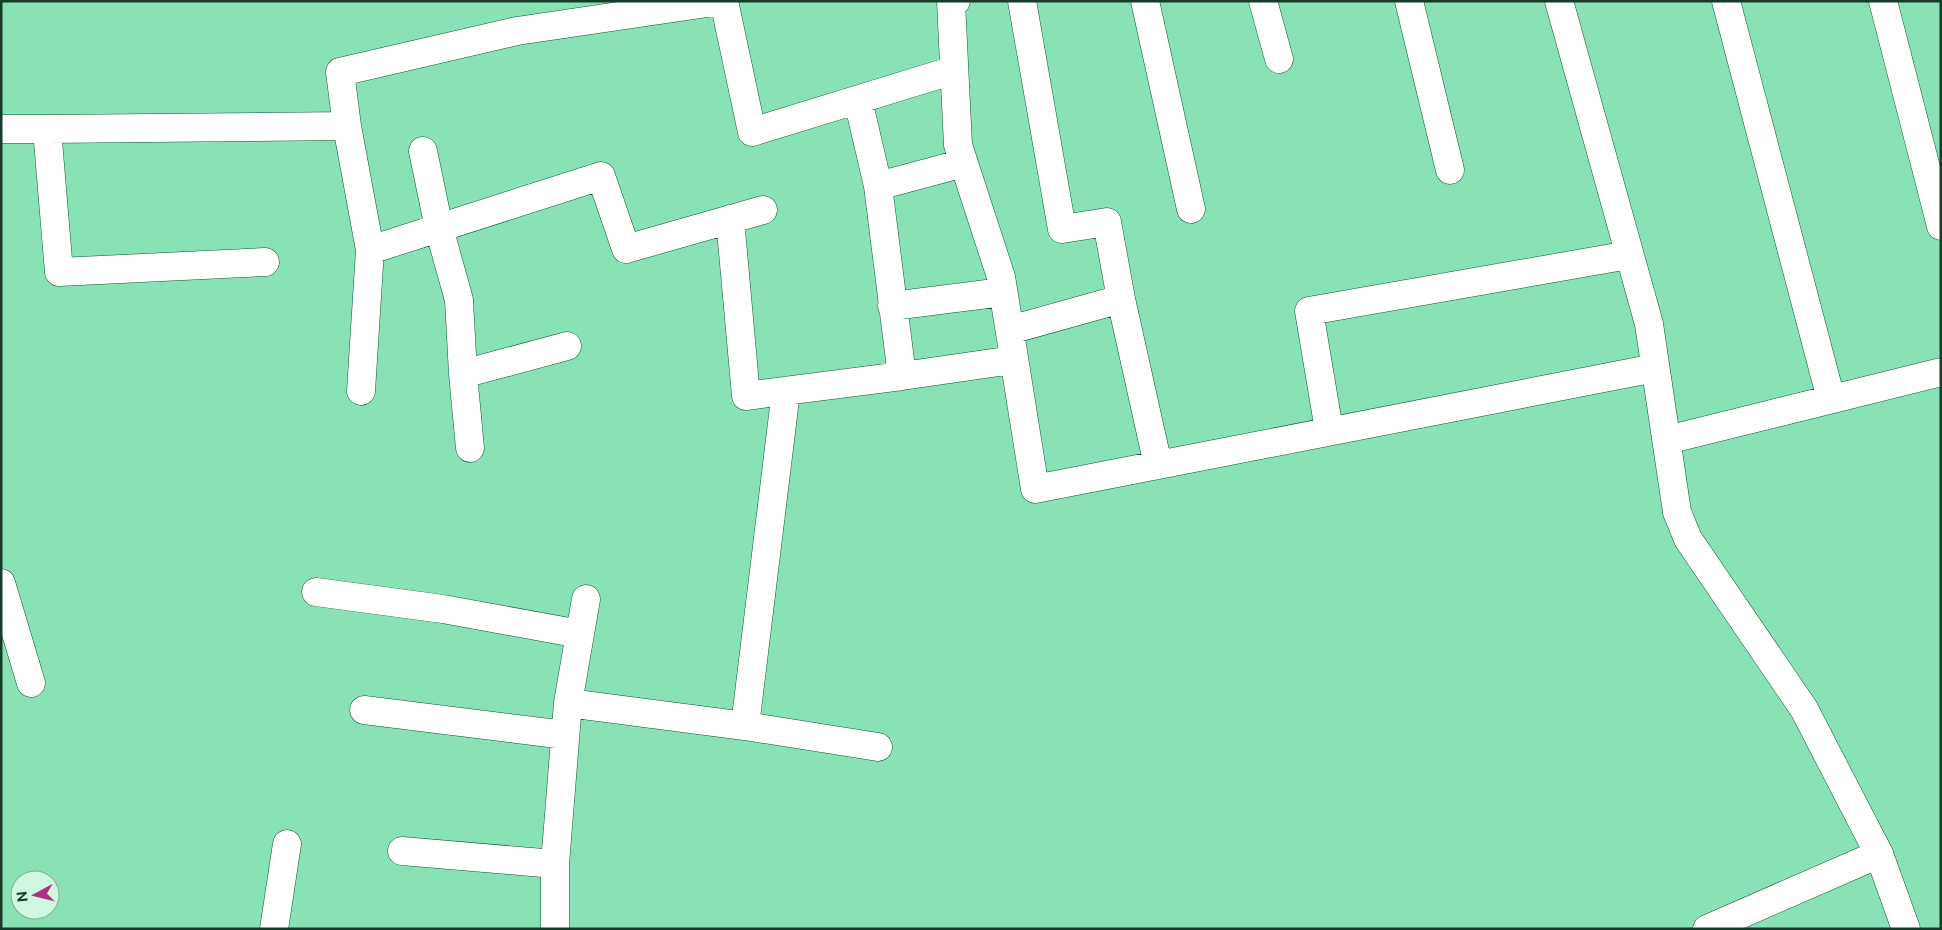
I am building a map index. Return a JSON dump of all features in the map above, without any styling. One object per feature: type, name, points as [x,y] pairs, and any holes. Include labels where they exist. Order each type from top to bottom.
[{"type":"street","points":[[361,391],[370,250],[347,126],[340,72],[517,31],[723,1],[752,132],[954,70]]},
{"type":"street","points":[[956,1],[951,2],[958,145],[1001,277],[1035,489],[1158,466],[1329,430],[1655,368]]},
{"type":"street","points":[[1022,1],[1062,229],[1107,222],[1121,299],[1158,466]]},
{"type":"street","points":[[1145,1],[1191,209]]},
{"type":"street","points":[[1263,1],[1279,59]]},
{"type":"street","points":[[1409,1],[1450,170]]},
{"type":"street","points":[[1559,1],[1649,324],[1677,512],[1688,539],[1804,709],[1880,854],[1906,929]]},
{"type":"street","points":[[1726,1],[1831,399]]},
{"type":"street","points":[[1883,1],[1941,226]]},
{"type":"street","points":[[858,100],[878,186],[902,376]]},
{"type":"street","points":[[1,128],[347,126]]},
{"type":"street","points":[[47,129],[59,272],[265,262]]},
{"type":"street","points":[[423,151],[439,228],[459,300],[462,374],[470,448]]},
{"type":"street","points":[[878,186],[964,164]]},
{"type":"street","points":[[370,250],[600,176],[626,249],[763,210]]},
{"type":"street","points":[[730,219],[746,396],[1013,360]]},
{"type":"street","points":[[1329,430],[1309,311],[1629,255]]},
{"type":"street","points":[[892,306],[1003,292]]},
{"type":"street","points":[[1010,330],[1121,299]]},
{"type":"street","points":[[462,374],[567,346]]},
{"type":"street","points":[[1667,440],[1941,372]]},
{"type":"street","points":[[745,726],[786,391]]},
{"type":"street","points":[[1,583],[31,683]]},
{"type":"street","points":[[316,592],[443,610],[580,634]]},
{"type":"street","points":[[555,929],[555,864],[565,734],[568,703],[586,599]]},
{"type":"street","points":[[568,703],[745,726],[878,746]]},
{"type":"street","points":[[364,710],[565,734]]},
{"type":"street","points":[[274,929],[287,844]]},
{"type":"street","points":[[402,852],[555,864]]},
{"type":"street","points":[[1707,929],[1880,854]]}]
